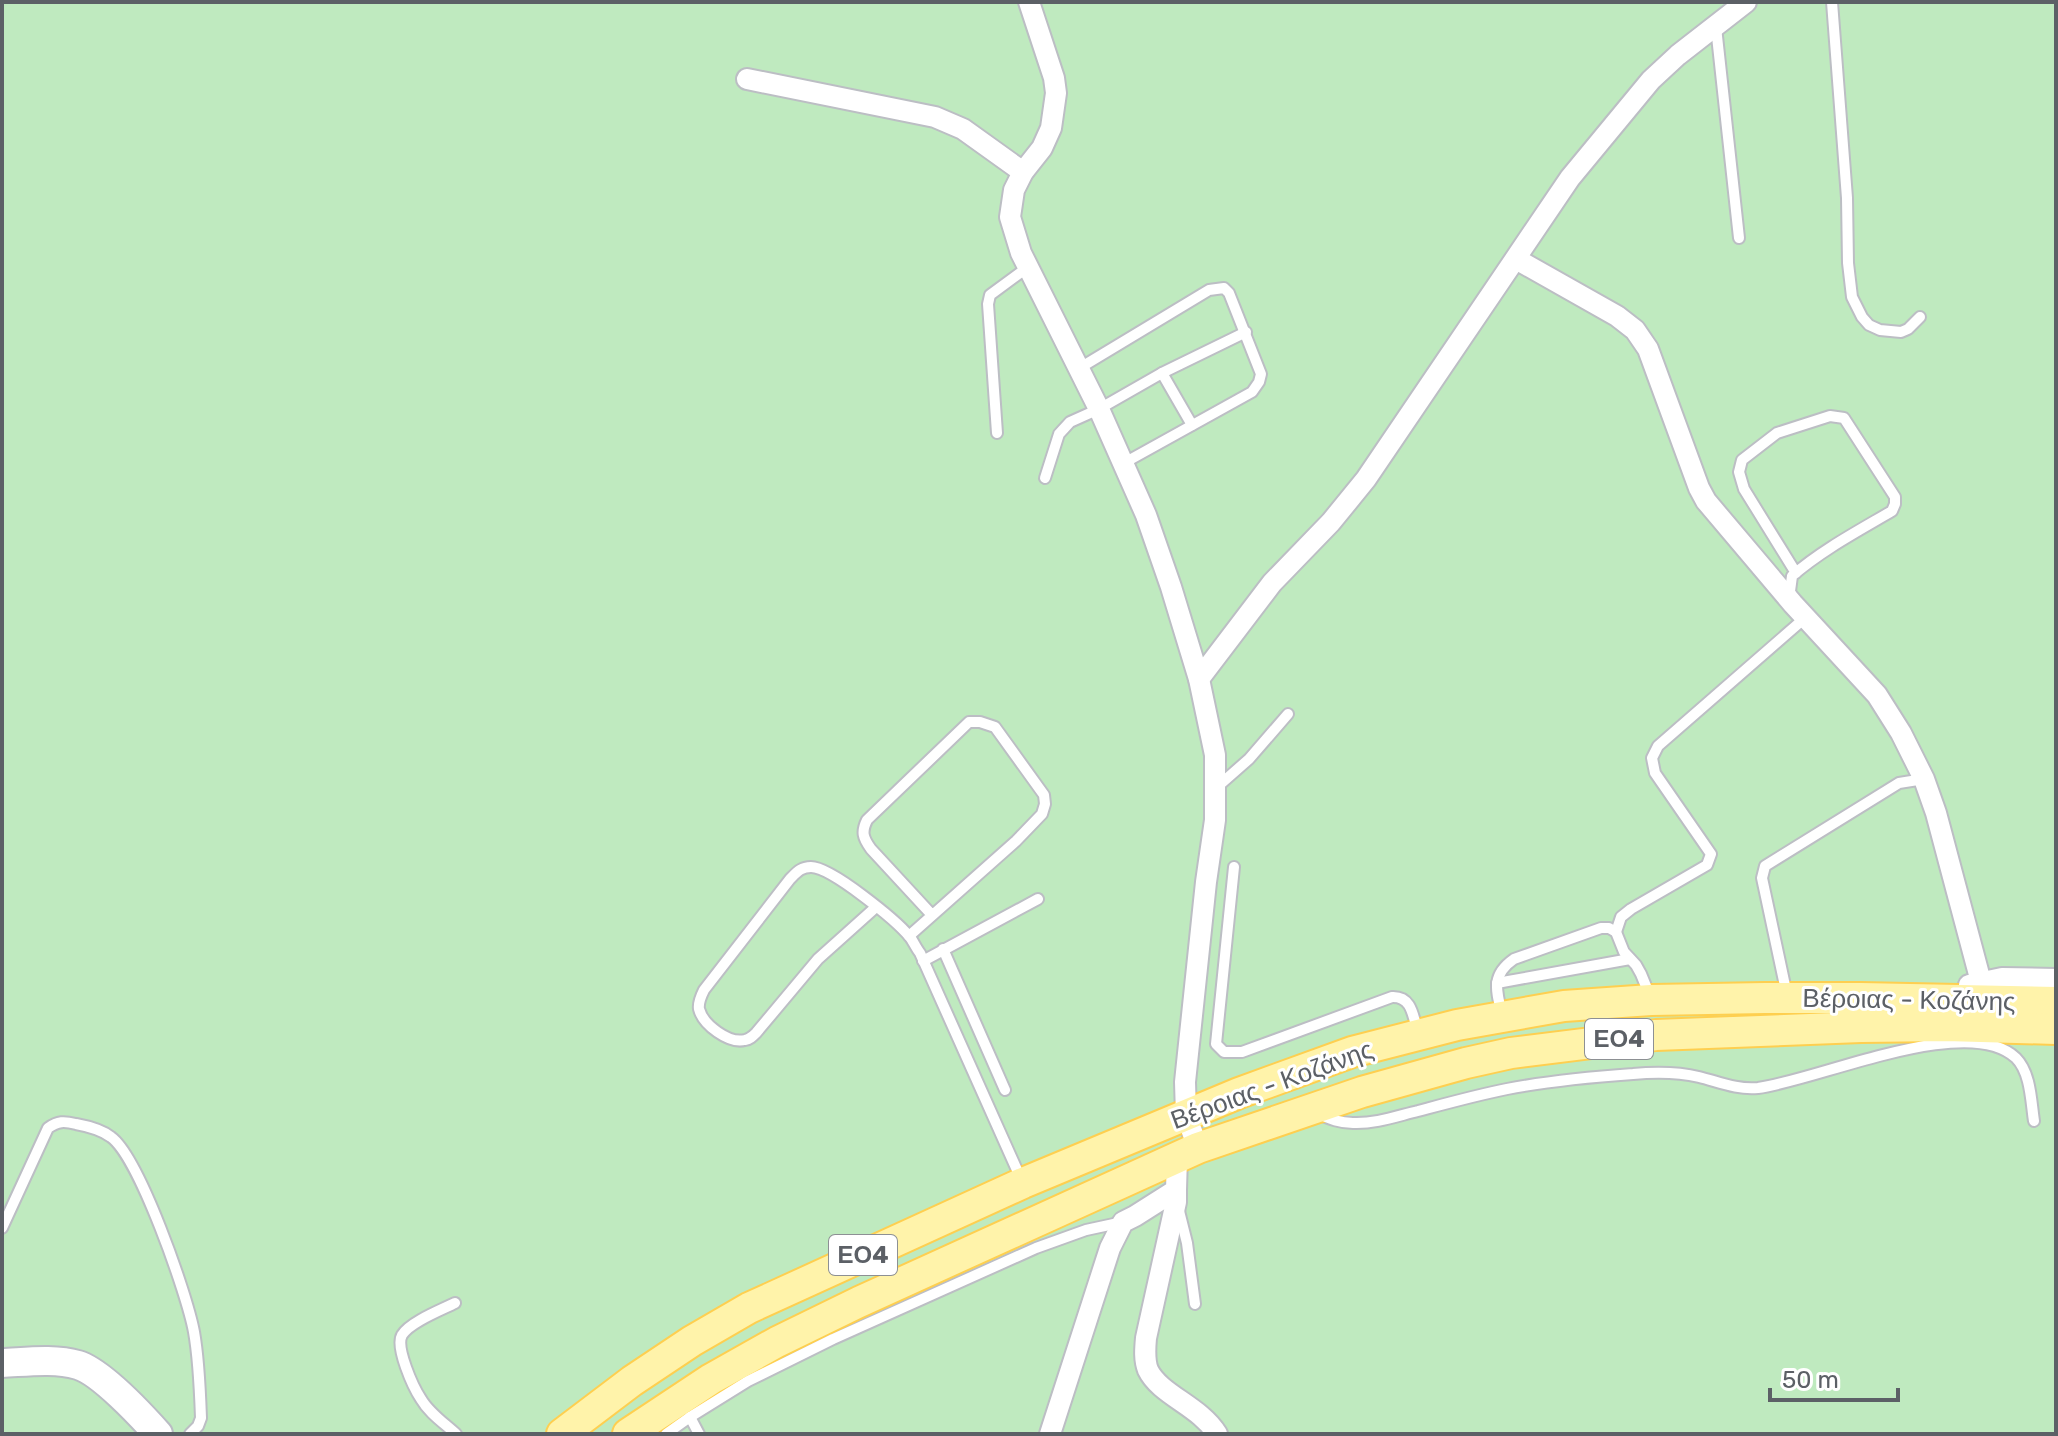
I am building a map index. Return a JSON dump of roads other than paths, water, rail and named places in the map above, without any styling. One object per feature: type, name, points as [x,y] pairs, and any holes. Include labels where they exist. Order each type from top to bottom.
[{"type":"main road","name":"Βέροιας - Κοζάνης","points":[[560,1433],[692,1341],[749,1308],[1023,1183],[1239,1093],[1352,1052],[1503,1016],[1564,1006],[1651,1000],[1788,998],[2056,1002]]},
{"type":"main road","name":"Βέροιας - Κοζάνης","points":[[628,1434],[711,1379],[777,1342],[1188,1153],[1362,1092],[1511,1053],[1656,1035],[1861,1027],[1946,1035],[2056,1029]]},
{"type":"street","points":[[1029,2],[1056,93],[1051,128],[1042,148],[1023,172],[1014,190],[1010,217],[1021,253],[1099,409],[1146,515],[1199,679],[1215,755],[1215,820],[1184,1098],[1188,1153],[1176,1196],[1146,1338],[1145,1356],[1155,1380],[1209,1421],[1217,1434]]},
{"type":"street","points":[[1199,679],[1272,583],[1331,522],[1366,479],[1570,178],[1638,95],[1678,55],[1746,2]]},
{"type":"street","points":[[747,79],[935,117],[963,129],[1023,172]]},
{"type":"street","points":[[1516,259],[1600,306],[1635,330],[1648,349],[1701,494],[1713,512],[1877,695],[1924,779],[1981,982]]},
{"type":"street","points":[[1861,998],[1959,988],[2002,978],[2056,979]]},
{"type":"street","points":[[1050,1434],[1103,1266],[1123,1222],[1176,1196]]},
{"type":"street","points":[[2,1363],[60,1361],[78,1365],[95,1373],[158,1434]]},
{"type":"lane","points":[[1832,2],[1852,297],[1862,317],[1880,330],[1901,332],[1920,317]]},
{"type":"lane","points":[[1716,27],[1739,238]]},
{"type":"lane","points":[[997,433],[988,304],[990,295],[1028,267]]},
{"type":"lane","points":[[1078,369],[1209,290],[1224,288],[1229,293],[1261,374],[1259,382],[1252,392],[1124,463]]},
{"type":"lane","points":[[1045,478],[1059,434],[1070,422],[1246,332]]},
{"type":"lane","points":[[1162,373],[1192,425]]},
{"type":"lane","points":[[1616,932],[1621,917],[1707,865],[1711,854],[1655,773],[1652,758],[1658,746],[1800,610],[1790,591],[1792,576],[1796,573],[1809,561],[1892,511],[1895,497],[1844,418],[1830,416],[1777,433],[1742,460],[1739,472],[1744,489],[1796,573]]},
{"type":"lane","points":[[1216,788],[1249,759],[1288,714]]},
{"type":"lane","points":[[909,936],[1016,841],[1042,814],[1044,795],[995,727],[988,724],[969,722],[867,820],[863,828],[864,838],[871,849],[932,915]]},
{"type":"lane","points":[[1788,998],[1762,878],[1765,866],[1899,783],[1924,779]]},
{"type":"lane","points":[[876,907],[818,959],[748,1040],[730,1038],[707,1022],[699,1010],[704,990],[799,870],[814,867],[842,880],[876,907],[909,936],[1023,1183]]},
{"type":"lane","points":[[1234,867],[1216,1044],[1224,1052],[1242,1052],[1401,996],[1407,1001],[1419,1035]]},
{"type":"lane","points":[[923,961],[1038,899]]},
{"type":"lane","points":[[1503,1016],[1497,983],[1500,972],[1514,959],[1592,930],[1609,928],[1616,932],[1624,952],[1636,965],[1651,1000]]},
{"type":"lane","points":[[943,949],[1005,1090]]},
{"type":"lane","points":[[1497,983],[1630,959]]},
{"type":"lane","points":[[1306,1110],[1339,1122],[1369,1123],[1511,1088],[1635,1073],[1681,1074],[1741,1088],[1756,1088],[1820,1074],[1946,1035],[2007,1052],[2017,1059],[2027,1078],[2034,1121]]},
{"type":"lane","points":[[2,1228],[48,1128],[57,1122],[69,1122],[112,1137],[135,1168],[180,1281],[194,1333],[201,1418],[197,1431]]},
{"type":"lane","points":[[1176,1196],[1187,1243],[1195,1304]]},
{"type":"lane","points":[[666,1434],[748,1381],[833,1339],[1036,1248],[1086,1230],[1123,1222]]},
{"type":"lane","points":[[455,1303],[411,1326],[399,1342],[420,1399],[456,1434]]},
{"type":"lane","points":[[690,1417],[699,1434]]}]
